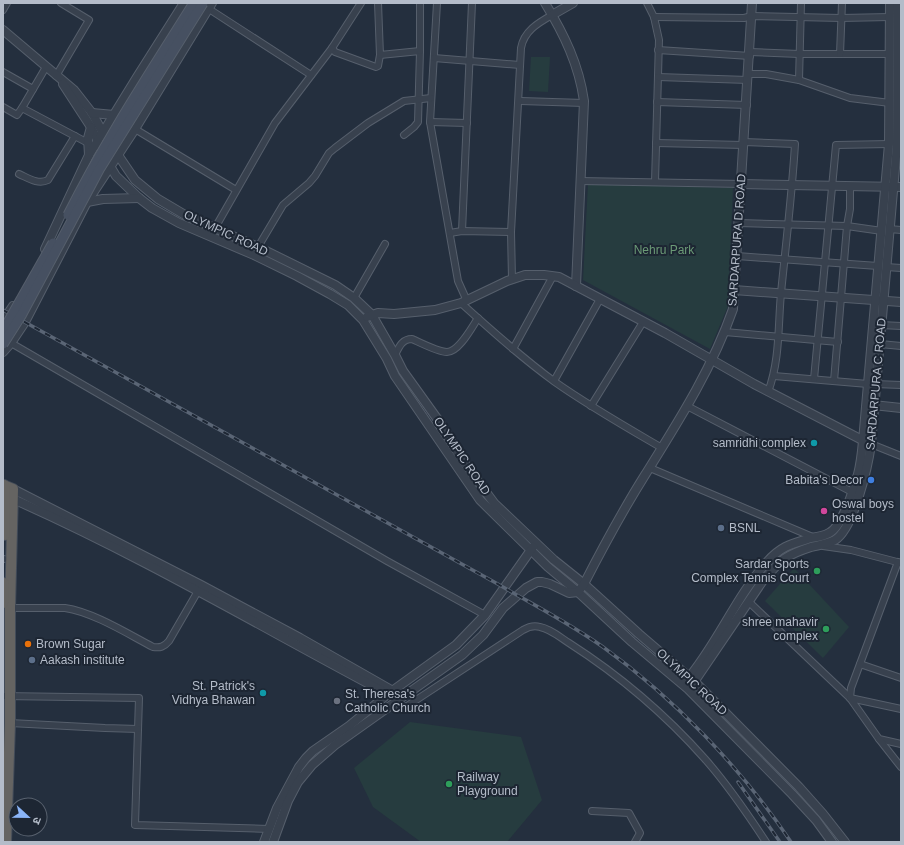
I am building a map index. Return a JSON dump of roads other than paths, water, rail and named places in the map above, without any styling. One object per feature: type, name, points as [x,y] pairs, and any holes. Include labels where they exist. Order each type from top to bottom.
[{"type":"highway","points":[[6,606],[4,559],[7,491]]},
{"type":"highway","points":[[6,842],[10,723],[6,696],[7,491]]},
{"type":"main road","points":[[3,331],[59,232],[117,124],[194,3]]},
{"type":"main road","points":[[7,344],[100,168],[208,5]]},
{"type":"street","points":[[3,10],[7,3]]},
{"type":"street","points":[[3,30],[58,77],[89,20],[61,3]]},
{"type":"street","points":[[3,321],[18,298],[49,242],[89,155],[184,3]]},
{"type":"street","points":[[215,228],[275,123],[332,48],[361,3]]},
{"type":"street","points":[[332,48],[335,52],[376,67],[378,66],[380,55],[378,3]]},
{"type":"street","points":[[404,135],[418,122],[420,3]]},
{"type":"street","points":[[437,3],[430,122],[458,281],[464,302],[478,318],[513,349],[554,381],[591,406],[662,448]]},
{"type":"street","points":[[462,231],[472,3]]},
{"type":"street","points":[[545,3],[564,36],[578,72],[584,103],[576,286]]},
{"type":"street","points":[[512,279],[511,232],[522,41],[528,32],[541,21],[573,3]]},
{"type":"street","points":[[647,3],[654,17],[658,40],[655,182]]},
{"type":"street","name":"SARDARPURA D ROAD","points":[[578,592],[584,584],[612,530],[687,406],[712,360],[725,332],[733,309],[747,105],[752,3]]},
{"type":"street","points":[[799,80],[801,3]]},
{"type":"street","points":[[840,54],[842,3]]},
{"type":"street","name":"SARDARPURA C ROAD","points":[[890,3],[890,17],[899,81],[896,104]]},
{"type":"street","name":"SARDARPURA C ROAD","points":[[692,679],[696,668],[755,577],[767,562],[781,548],[793,543],[834,540],[848,523],[864,479],[885,230],[893,187],[896,145],[896,54],[898,3]]},
{"type":"street","points":[[3,352],[7,344],[23,326],[87,202],[135,129],[208,5],[311,75]]},
{"type":"street","points":[[654,17],[890,17]]},
{"type":"street","points":[[658,50],[750,54],[896,54]]},
{"type":"street","points":[[380,55],[420,51]]},
{"type":"street","points":[[434,58],[520,65]]},
{"type":"street","points":[[3,107],[17,116],[46,67]]},
{"type":"street","points":[[3,72],[33,89]]},
{"type":"street","points":[[658,77],[748,77],[766,74],[799,80],[850,98],[896,104]]},
{"type":"street","name":"OLYMPIC ROAD","points":[[58,77],[74,90],[92,113],[103,134],[135,180],[158,199],[185,215],[258,247],[335,285],[354,298],[372,315],[396,355],[403,371],[441,424],[491,506],[530,550],[548,567],[685,687],[792,794],[816,820],[832,842]]},
{"type":"street","name":"OLYMPIC ROAD","points":[[58,77],[91,127],[116,176],[139,198],[152,208],[179,223],[254,255],[330,294],[348,306],[363,320],[395,376],[480,500],[491,506],[536,543],[692,679],[799,787],[845,842]]},
{"type":"street","points":[[258,247],[283,205],[309,183],[329,154],[335,148],[368,123],[404,101],[419,98],[431,98]]},
{"type":"street","points":[[521,101],[584,103]]},
{"type":"street","points":[[657,102],[747,105]]},
{"type":"street","points":[[22,108],[88,143]]},
{"type":"street","points":[[92,113],[114,115]]},
{"type":"street","points":[[430,122],[466,123]]},
{"type":"street","points":[[89,155],[88,143],[91,127]]},
{"type":"street","points":[[135,129],[236,190]]},
{"type":"street","points":[[19,174],[38,182],[48,180],[75,136]]},
{"type":"street","points":[[656,143],[795,144],[774,376],[768,392]]},
{"type":"street","points":[[814,379],[836,145],[896,145]]},
{"type":"street","points":[[580,181],[893,187]]},
{"type":"street","points":[[834,381],[847,226],[850,209],[850,187]]},
{"type":"street","points":[[73,192],[87,202],[104,199],[139,198]]},
{"type":"street","points":[[739,223],[847,226],[901,230]]},
{"type":"street","points":[[450,233],[462,231],[511,232]]},
{"type":"street","points":[[354,298],[386,244]]},
{"type":"street","points":[[737,256],[901,268]]},
{"type":"street","points":[[363,320],[378,313],[394,314],[435,310],[464,302],[512,279],[525,275],[559,277],[768,392],[867,442],[901,456]]},
{"type":"street","points":[[513,349],[553,276]]},
{"type":"street","points":[[734,290],[901,302]]},
{"type":"street","points":[[554,381],[600,299]]},
{"type":"street","name":"SARDARPURA C ROAD","points":[[685,687],[749,602],[764,579],[778,564],[787,556],[830,533],[841,520],[858,475],[867,442],[873,405],[872,384],[880,344],[881,325],[879,300]]},
{"type":"street","points":[[396,355],[401,344],[408,339],[412,339],[442,351],[450,352],[459,345],[478,318]]},
{"type":"street","points":[[591,406],[643,322]]},
{"type":"street","points":[[881,325],[901,326]]},
{"type":"street","points":[[725,332],[838,342]]},
{"type":"street","points":[[7,344],[484,615]]},
{"type":"street","points":[[880,344],[901,346]]},
{"type":"street","points":[[774,376],[901,385]]},
{"type":"street","points":[[873,405],[901,408]]},
{"type":"street","points":[[687,406],[852,492]]},
{"type":"street","points":[[650,468],[816,541],[900,562],[851,688],[850,698]]},
{"type":"street","points":[[7,491],[201,585],[300,638],[391,692]]},
{"type":"street","points":[[7,491],[57,519],[391,692]]},
{"type":"street","points":[[264,842],[277,808],[289,784],[306,758],[313,751],[349,726],[391,692],[456,645],[476,626],[536,543]]},
{"type":"street","points":[[273,842],[288,801],[298,782],[312,765],[335,745],[462,655],[483,635],[504,608],[526,588],[537,582],[542,582],[569,593],[578,592]]},
{"type":"street","points":[[6,606],[73,609],[87,614],[153,647],[160,648],[166,645],[169,641],[198,591]]},
{"type":"street","points":[[749,602],[850,698],[901,767]]},
{"type":"street","points":[[392,705],[402,708],[407,706],[523,630],[535,626],[545,628],[582,651],[614,675],[647,701],[679,731],[734,794],[766,842]]},
{"type":"street","points":[[860,664],[901,678]]},
{"type":"street","points":[[6,696],[139,698],[135,825],[269,828]]},
{"type":"street","points":[[850,698],[901,709]]},
{"type":"street","points":[[379,702],[384,710]]},
{"type":"street","points":[[10,723],[138,729]]},
{"type":"street","points":[[879,739],[901,744]]},
{"type":"street","points":[[592,811],[629,813],[640,833],[635,842]]},
{"type":"railway","points":[[3,310],[496,583],[590,638],[629,667],[655,689],[705,736],[751,788],[791,842]]},
{"type":"railway","points":[[738,782],[780,842]]},
{"type":"place","name":"samridhi complex","points":[[814,443]]},
{"type":"place","name":"Babita's Decor","points":[[871,480]]},
{"type":"place","name":"Oswal boys hostel","points":[[824,511]]},
{"type":"place","name":"BSNL","points":[[721,528]]},
{"type":"place","name":"Sardar Sports Complex Tennis Court","points":[[817,571]]},
{"type":"place","name":"shree mahavir complex","points":[[826,629]]},
{"type":"place","name":"Brown Sugar","points":[[28,644]]},
{"type":"place","name":"Aakash institute","points":[[32,660]]},
{"type":"place","name":"St. Patrick's Vidhya Bhawan","points":[[263,693]]},
{"type":"place","name":"St. Theresa's Catholic Church","points":[[337,701]]},
{"type":"place","name":"Railway Playground","points":[[449,784]]},
{"type":"park label","name":"Nehru Park","points":[[664,250]]}]
